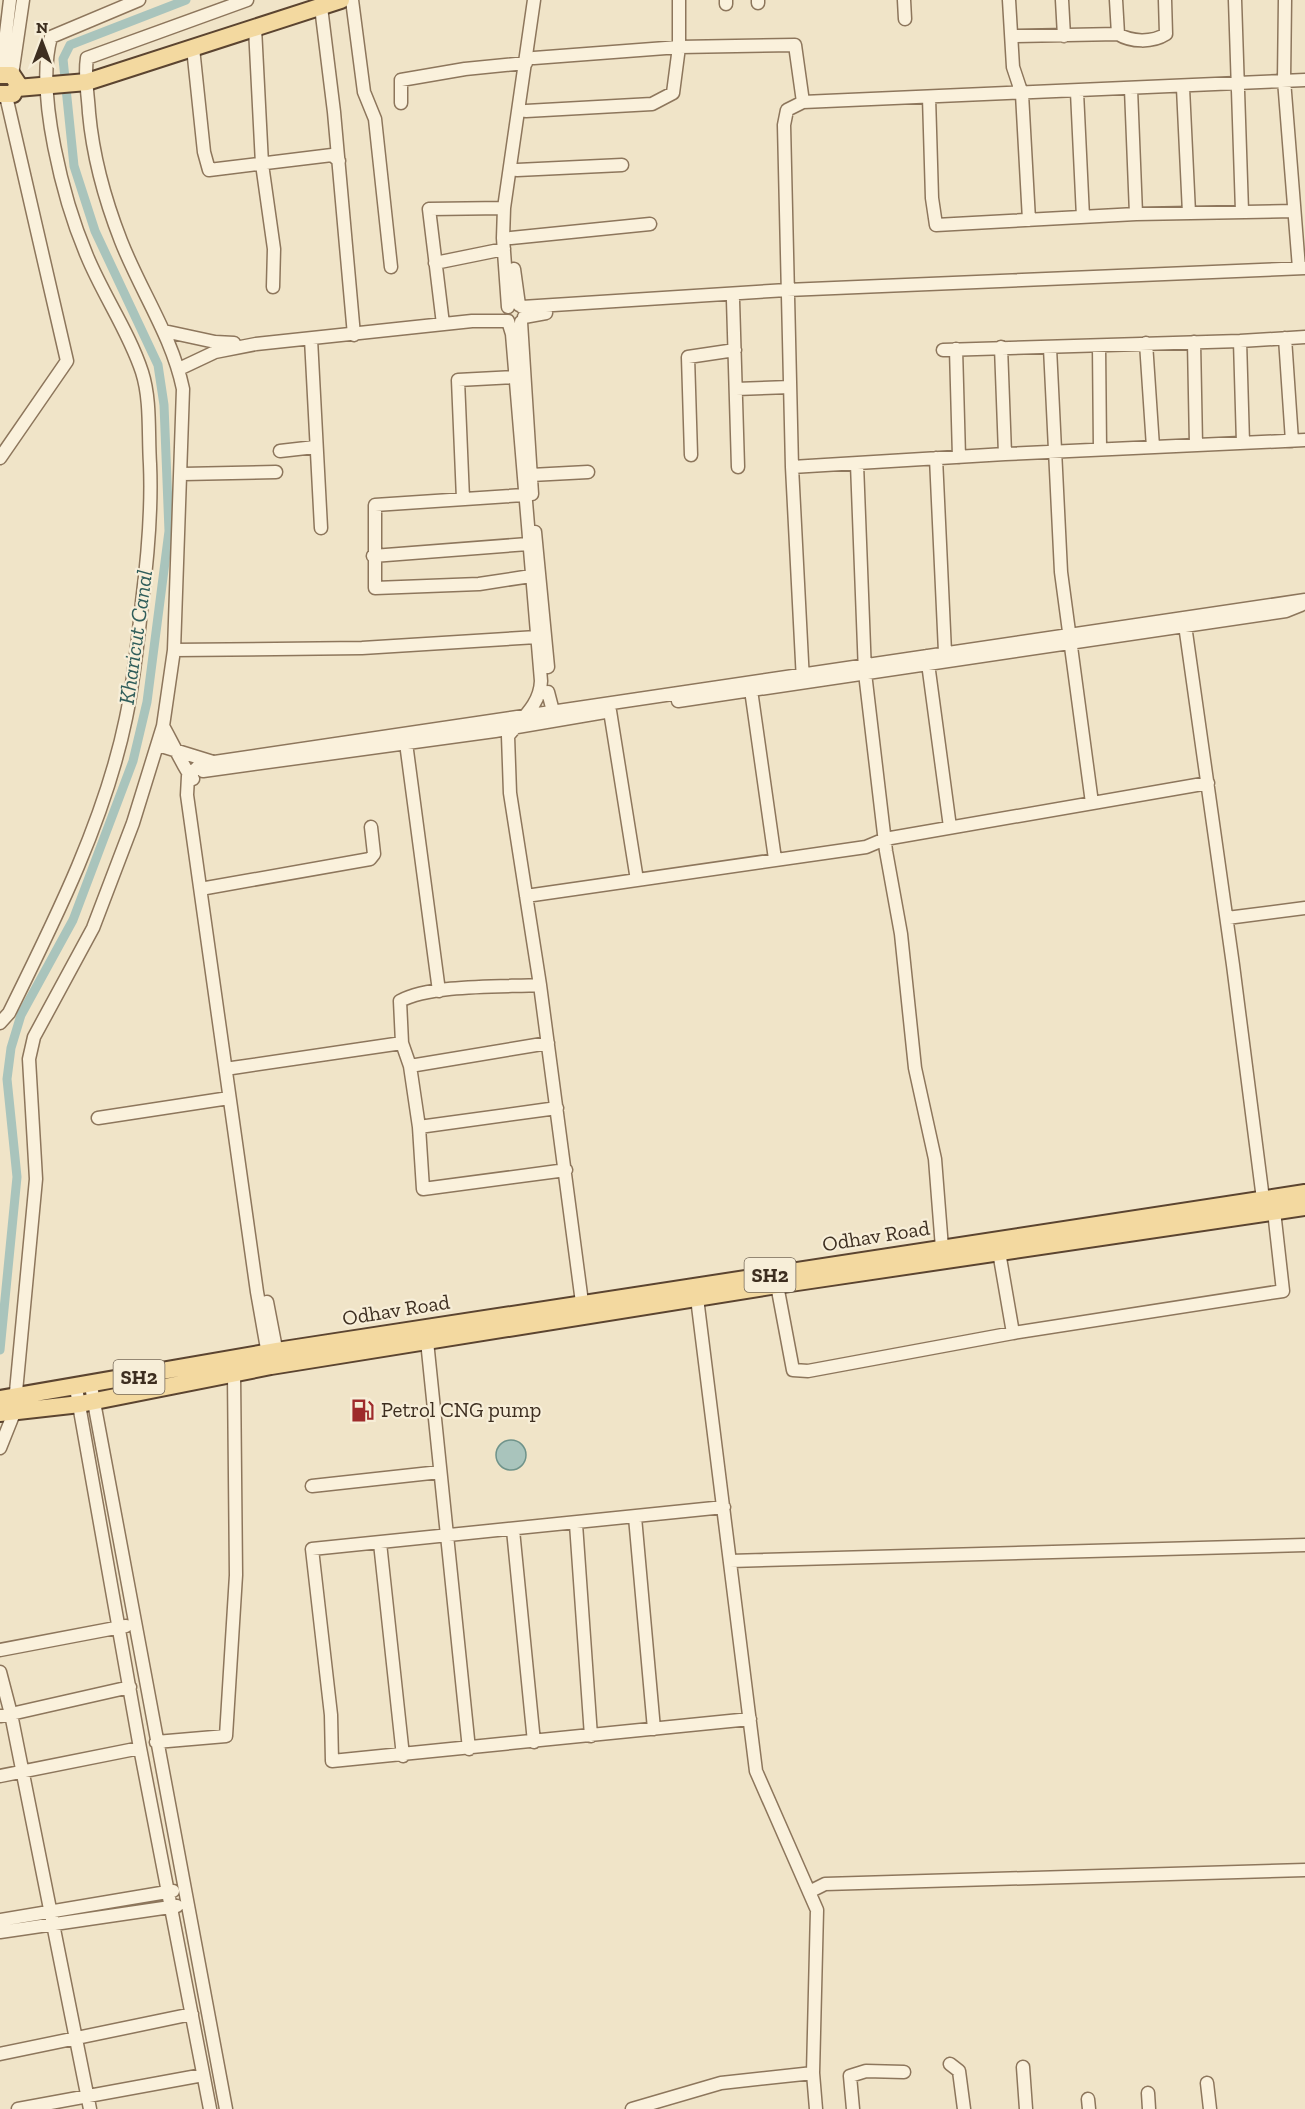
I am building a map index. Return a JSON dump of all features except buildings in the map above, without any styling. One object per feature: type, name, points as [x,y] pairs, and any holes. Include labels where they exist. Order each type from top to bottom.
[{"type":"main road","points":[[82,78],[318,3],[341,0]]},
{"type":"main road","points":[[7,83],[82,78],[193,48],[255,28],[318,3]]},
{"type":"main road","name":"Odhav Road","points":[[697,1292],[777,1285],[999,1252],[1269,1205],[1305,1193]]},
{"type":"main road","name":"Odhav Road","points":[[86,1395],[274,1359],[697,1292],[942,1248],[1269,1205],[1305,1207]]},
{"type":"main road","name":"Odhav Road","points":[[8,1404],[234,1375],[274,1359],[427,1341],[583,1310]]},
{"type":"street","points":[[7,83],[23,0]]},
{"type":"street","points":[[0,1023],[9,1013],[59,912],[118,750],[136,660],[152,494],[146,394],[142,372],[86,256],[64,188],[45,56],[51,37],[139,0]]},
{"type":"street","points":[[0,1448],[8,1404],[36,1179],[29,1059],[34,1038],[93,928],[134,823],[163,726],[174,650],[183,474],[183,389],[179,369],[164,331],[121,242],[100,179],[82,78],[87,58],[247,0]]},
{"type":"street","points":[[352,0],[364,92],[375,119],[391,267]]},
{"type":"street","points":[[534,0],[526,111],[517,170],[511,238],[515,313],[531,475],[544,693],[515,734],[508,753],[510,793],[540,985],[583,1310]]},
{"type":"street","points":[[542,0],[504,208],[504,249],[515,313],[512,334],[513,377],[537,637],[544,693],[555,716]]},
{"type":"street","points":[[526,111],[652,104],[673,93],[679,47],[679,0]]},
{"type":"street","points":[[904,0],[905,19]]},
{"type":"street","points":[[1009,0],[1013,67],[1022,94],[1029,220]]},
{"type":"street","points":[[1062,0],[1064,36]]},
{"type":"street","points":[[1116,0],[1118,34]]},
{"type":"street","points":[[1012,36],[1118,34],[1127,39],[1157,39],[1166,34],[1165,0]]},
{"type":"street","points":[[1235,0],[1242,211]]},
{"type":"street","points":[[179,369],[215,352],[256,344],[472,321],[515,313],[787,293],[1303,270],[1294,211],[1284,80],[1285,0]]},
{"type":"street","points":[[0,458],[67,361],[7,83],[3,38],[7,2]]},
{"type":"street","points":[[318,3],[339,161],[354,335]]},
{"type":"street","points":[[255,28],[262,164],[274,249],[273,287]]},
{"type":"street","points":[[401,103],[401,80],[465,69],[679,47],[795,45],[802,102]]},
{"type":"street","points":[[193,48],[208,170],[332,155],[339,161]]},
{"type":"street","points":[[802,678],[787,293],[784,125],[787,110],[802,102],[1183,88],[1305,80]]},
{"type":"street","points":[[1183,88],[1189,213]]},
{"type":"street","points":[[1131,89],[1136,214]]},
{"type":"street","points":[[1077,92],[1083,217]]},
{"type":"street","points":[[929,97],[932,198],[936,225],[1136,214],[1242,211],[1287,213],[1294,211]]},
{"type":"street","points":[[517,170],[622,165]]},
{"type":"street","points":[[443,324],[429,209],[504,208]]},
{"type":"street","points":[[511,238],[650,224]]},
{"type":"street","points":[[435,263],[504,249]]},
{"type":"street","points":[[515,313],[546,313],[733,300],[787,293]]},
{"type":"street","points":[[733,300],[738,467]]},
{"type":"street","points":[[164,331],[215,342],[256,344]]},
{"type":"street","points":[[943,350],[1001,347],[1050,348],[1305,337]]},
{"type":"street","points":[[1285,338],[1292,441]]},
{"type":"street","points":[[311,339],[321,528]]},
{"type":"street","points":[[1240,341],[1243,443]]},
{"type":"street","points":[[1194,342],[1196,445]]},
{"type":"street","points":[[1146,343],[1153,447]]},
{"type":"street","points":[[1099,346],[1100,449]]},
{"type":"street","points":[[1001,347],[1005,454]]},
{"type":"street","points":[[1050,348],[1060,572],[1071,638],[1092,803]]},
{"type":"street","points":[[691,455],[688,357],[735,350]]},
{"type":"street","points":[[956,350],[959,457]]},
{"type":"street","points":[[463,499],[458,380],[513,377]]},
{"type":"street","points":[[736,389],[790,387]]},
{"type":"street","points":[[792,467],[1053,451],[1305,440]]},
{"type":"street","points":[[280,451],[315,447]]},
{"type":"street","points":[[936,458],[945,652]]},
{"type":"street","points":[[857,464],[865,669],[885,839],[901,934],[915,1068],[935,1159],[942,1248]]},
{"type":"street","points":[[183,474],[276,472]]},
{"type":"street","points":[[531,475],[588,472]]},
{"type":"street","points":[[524,495],[375,504],[373,556],[375,588],[479,584],[531,576]]},
{"type":"street","points":[[373,556],[528,544]]},
{"type":"street","points":[[158,745],[179,750],[213,765],[406,743],[555,716],[1285,607],[1305,602]]},
{"type":"street","points":[[777,1285],[791,1360],[796,1371],[1013,1333],[1284,1291],[1269,1205],[1184,621]]},
{"type":"street","points":[[174,650],[362,648],[537,637]]},
{"type":"street","points":[[928,659],[945,652],[1071,638]]},
{"type":"street","points":[[928,659],[950,827]]},
{"type":"street","points":[[555,716],[610,711],[751,690],[802,678]]},
{"type":"street","points":[[751,690],[775,859]]},
{"type":"street","points":[[610,711],[637,880]]},
{"type":"street","points":[[274,1359],[257,1293],[198,889],[187,795],[191,777],[213,765],[525,721]]},
{"type":"street","points":[[163,726],[179,750],[191,777],[274,1359]]},
{"type":"street","points":[[406,743],[439,991]]},
{"type":"street","points":[[526,896],[866,847],[885,839],[1208,783]]},
{"type":"street","points":[[206,888],[370,860],[374,854],[371,827]]},
{"type":"street","points":[[1227,918],[1305,908]]},
{"type":"street","points":[[540,985],[439,991],[410,996],[400,1001],[402,1043],[410,1066],[419,1127],[423,1189],[566,1170]]},
{"type":"street","points":[[232,1068],[402,1043]]},
{"type":"street","points":[[410,1066],[548,1043]]},
{"type":"street","points":[[98,1118],[229,1098]]},
{"type":"street","points":[[419,1127],[557,1108]]},
{"type":"street","points":[[999,1252],[1013,1333]]},
{"type":"street","points":[[697,1292],[756,1771],[817,1910],[813,2073],[816,2109]]},
{"type":"street","points":[[427,1341],[469,1749]]},
{"type":"street","points":[[156,1742],[226,1736],[236,1575],[234,1375]]},
{"type":"street","points":[[86,1395],[135,1624],[226,2109]]},
{"type":"street","points":[[86,1395],[129,1687],[210,2109]]},
{"type":"street","points":[[312,1486],[440,1472]]},
{"type":"street","points":[[724,1508],[312,1549],[331,1715],[332,1761],[403,1756],[750,1719]]},
{"type":"street","points":[[635,1517],[654,1729]]},
{"type":"street","points":[[576,1524],[591,1736]]},
{"type":"street","points":[[513,1530],[534,1742]]},
{"type":"street","points":[[380,1543],[403,1756]]},
{"type":"street","points":[[730,1561],[1305,1545]]},
{"type":"street","points":[[0,1650],[135,1624]]},
{"type":"street","points":[[0,1672],[5,1715],[22,1771],[74,2038],[89,2103]]},
{"type":"street","points":[[5,1715],[129,1687]]},
{"type":"street","points":[[0,1776],[140,1748]]},
{"type":"street","points":[[809,1892],[825,1884],[1305,1869]]},
{"type":"street","points":[[0,1932],[50,1918],[184,1889]]},
{"type":"street","points":[[0,1920],[50,1918],[187,1904]]},
{"type":"street","points":[[0,2054],[192,2014]]},
{"type":"street","points":[[950,2064],[959,2071],[964,2109]]},
{"type":"street","points":[[1023,2067],[1026,2109]]},
{"type":"street","points":[[853,2109],[850,2076],[866,2071],[904,2072]]},
{"type":"street","points":[[632,2109],[721,2083],[813,2073]]},
{"type":"street","points":[[18,2109],[89,2103],[203,2075]]},
{"type":"street","points":[[1207,2083],[1210,2109]]},
{"type":"street","points":[[1148,2093],[1149,2109]]},
{"type":"water","points":[[511,1440],[522,1444],[526,1455],[522,1466],[511,1470],[500,1466],[496,1455],[500,1444]]},
{"type":"waterway","name":"Kharicut Canal","points":[[0,1350],[17,1177],[7,1079],[11,1048],[21,1015],[73,920],[133,761],[147,702],[169,531],[164,405],[158,365],[95,231],[74,166],[63,59],[70,45],[186,0]]},
{"type":"place","name":"Petrol CNG pump","points":[[363,1410]]}]
